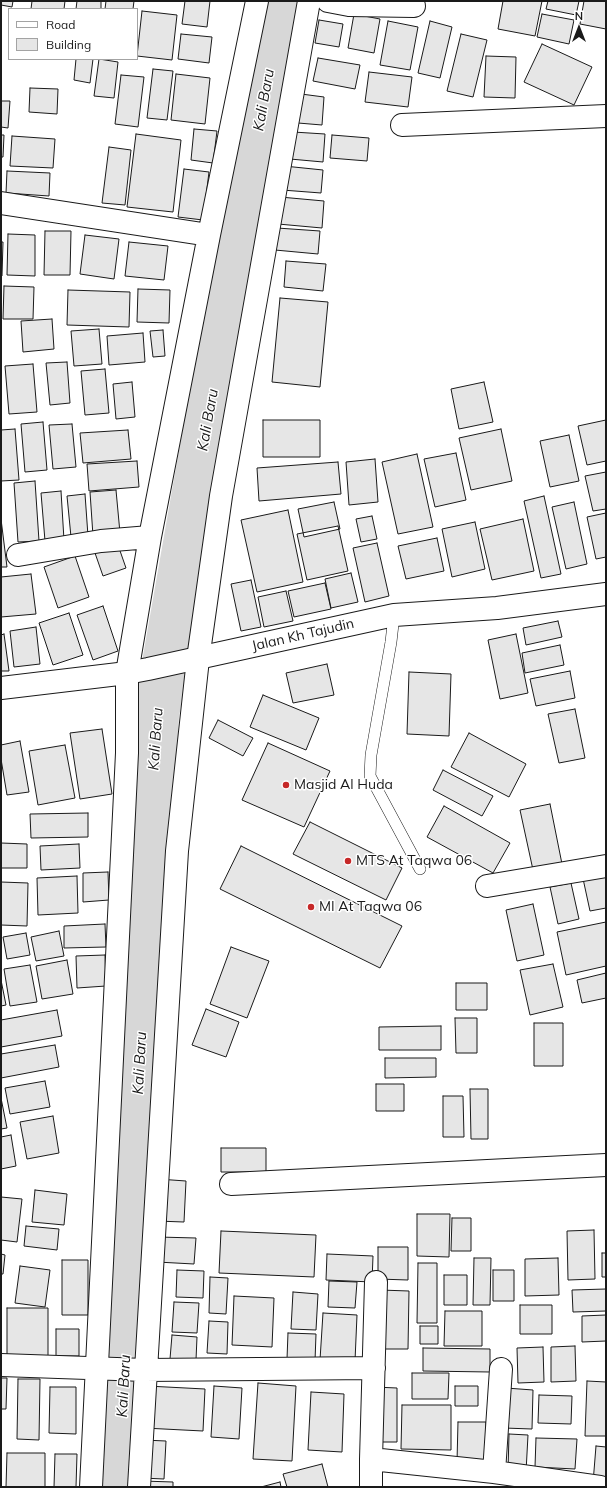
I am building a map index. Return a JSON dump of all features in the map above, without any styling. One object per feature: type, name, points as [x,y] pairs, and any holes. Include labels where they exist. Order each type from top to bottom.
[{"type":"street","points":[[91,1487],[98,1368],[126,760],[127,673],[150,537],[209,235],[257,1]]},
{"type":"street","points":[[139,1487],[189,661],[221,496],[309,1]]},
{"type":"street","points":[[328,1],[349,5],[414,6]]},
{"type":"street","points":[[402,125],[606,116]]},
{"type":"street","points":[[1,203],[209,235]]},
{"type":"street","points":[[18,555],[101,541],[150,537]]},
{"type":"street","name":"Jalan Kh Tajudin","points":[[1,688],[127,673],[189,661],[394,615],[497,608],[606,594]]},
{"type":"street","points":[[487,886],[606,866]]},
{"type":"street","points":[[231,1184],[606,1165]]},
{"type":"street","points":[[371,1487],[376,1282]]},
{"type":"street","points":[[1,1365],[145,1370],[374,1368]]},
{"type":"street","points":[[494,1472],[501,1369]]},
{"type":"street","points":[[371,1459],[494,1472],[600,1487]]},
{"type":"lane","points":[[394,615],[391,642],[371,755],[370,776],[420,869]]},
{"type":"building","points":[[1,1],[13,1],[12,7],[1,5]]},
{"type":"building","points":[[32,1],[65,1],[64,8],[31,8]]},
{"type":"building","points":[[77,1],[101,1],[101,8],[76,8]]},
{"type":"building","points":[[106,1],[134,1],[133,8],[105,8]]},
{"type":"building","points":[[185,1],[210,1],[207,27],[182,24]]},
{"type":"building","points":[[503,1],[542,1],[535,36],[498,29]]},
{"type":"building","points":[[548,1],[579,1],[576,15],[546,9]]},
{"type":"building","points":[[584,1],[606,1],[606,29],[580,24]]},
{"type":"building","points":[[142,11],[177,15],[172,60],[138,56]]},
{"type":"building","points":[[354,14],[380,19],[374,53],[348,48]]},
{"type":"building","points":[[542,14],[574,20],[569,44],[537,37]]},
{"type":"building","points":[[319,20],[343,24],[339,47],[315,43]]},
{"type":"building","points":[[388,21],[418,27],[410,70],[380,65]]},
{"type":"building","points":[[430,21],[452,27],[440,78],[418,73]]},
{"type":"building","points":[[181,34],[212,37],[209,63],[178,59]]},
{"type":"building","points":[[461,34],[487,40],[473,97],[447,91]]},
{"type":"building","points":[[542,44],[592,67],[574,105],[524,82]]},
{"type":"building","points":[[486,56],[516,57],[515,98],[484,97]]},
{"type":"building","points":[[318,58],[360,65],[355,89],[313,81]]},
{"type":"building","points":[[76,60],[93,60],[90,83],[74,80]]},
{"type":"building","points":[[99,60],[118,62],[114,98],[94,96]]},
{"type":"building","points":[[153,69],[173,71],[167,120],[147,118]]},
{"type":"building","points":[[369,72],[412,77],[408,107],[365,102]]},
{"type":"building","points":[[176,74],[210,78],[205,124],[171,120]]},
{"type":"building","points":[[121,75],[144,77],[138,127],[115,124]]},
{"type":"building","points":[[30,88],[58,89],[57,114],[29,112]]},
{"type":"building","points":[[301,94],[324,97],[322,125],[298,123]]},
{"type":"building","points":[[1,101],[10,101],[8,128],[1,127]]},
{"type":"building","points":[[194,129],[217,131],[213,163],[191,160]]},
{"type":"building","points":[[293,132],[325,134],[323,162],[290,159]]},
{"type":"building","points":[[136,134],[181,140],[173,212],[127,207]]},
{"type":"building","points":[[1,135],[4,135],[3,157],[1,157]]},
{"type":"building","points":[[332,135],[369,138],[367,161],[330,158]]},
{"type":"building","points":[[12,136],[55,139],[53,168],[10,166]]},
{"type":"building","points":[[109,147],[131,150],[125,205],[102,203]]},
{"type":"building","points":[[284,166],[323,170],[321,193],[282,190]]},
{"type":"building","points":[[184,169],[209,172],[203,220],[178,217]]},
{"type":"building","points":[[7,171],[50,173],[49,196],[6,193]]},
{"type":"building","points":[[280,197],[324,201],[322,228],[278,224]]},
{"type":"building","points":[[277,228],[320,231],[318,254],[275,250]]},
{"type":"building","points":[[45,231],[71,231],[70,275],[44,275]]},
{"type":"building","points":[[8,234],[35,235],[35,276],[7,275]]},
{"type":"building","points":[[85,235],[119,239],[114,279],[80,274]]},
{"type":"building","points":[[1,242],[3,242],[2,276],[1,276]]},
{"type":"building","points":[[129,242],[168,246],[164,280],[125,276]]},
{"type":"building","points":[[286,261],[326,264],[323,291],[284,287]]},
{"type":"building","points":[[4,286],[34,287],[33,319],[3,319]]},
{"type":"building","points":[[138,289],[170,290],[169,323],[137,322]]},
{"type":"building","points":[[68,290],[130,292],[129,327],[67,325]]},
{"type":"building","points":[[280,298],[328,302],[320,387],[272,382]]},
{"type":"building","points":[[52,319],[54,349],[23,352],[21,321]]},
{"type":"building","points":[[99,329],[102,364],[74,366],[71,331]]},
{"type":"building","points":[[163,330],[165,356],[153,357],[150,331]]},
{"type":"building","points":[[143,333],[145,362],[109,365],[107,336]]},
{"type":"building","points":[[67,362],[70,403],[50,405],[46,363]]},
{"type":"building","points":[[33,364],[37,412],[9,414],[5,366]]},
{"type":"building","points":[[105,369],[109,413],[85,415],[81,371]]},
{"type":"building","points":[[132,382],[135,417],[116,419],[113,384]]},
{"type":"building","points":[[484,382],[493,422],[459,429],[451,389]]},
{"type":"building","points":[[263,420],[320,420],[320,457],[263,457]]},
{"type":"building","points":[[606,420],[606,461],[587,465],[578,426]]},
{"type":"building","points":[[43,422],[47,470],[25,472],[21,424]]},
{"type":"building","points":[[72,424],[76,467],[53,469],[49,425]]},
{"type":"building","points":[[15,429],[19,480],[1,481],[1,430]]},
{"type":"building","points":[[501,429],[512,481],[471,490],[459,438]]},
{"type":"building","points":[[128,430],[131,459],[83,463],[80,433]]},
{"type":"building","points":[[569,435],[579,481],[550,487],[540,441]]},
{"type":"building","points":[[456,453],[466,500],[435,507],[424,459]]},
{"type":"building","points":[[417,454],[433,527],[398,534],[382,462]]},
{"type":"building","points":[[375,459],[378,502],[349,505],[346,462]]},
{"type":"building","points":[[137,461],[139,487],[89,491],[87,464]]},
{"type":"building","points":[[338,462],[341,494],[259,501],[257,468]]},
{"type":"building","points":[[606,472],[606,509],[593,511],[585,476]]},
{"type":"building","points":[[35,481],[39,541],[18,542],[14,483]]},
{"type":"building","points":[[116,490],[120,533],[93,536],[90,492]]},
{"type":"building","points":[[61,491],[64,540],[45,541],[41,493]]},
{"type":"building","points":[[85,494],[88,536],[71,537],[67,496]]},
{"type":"building","points":[[544,496],[561,574],[541,578],[524,501]]},
{"type":"building","points":[[334,502],[340,529],[304,537],[298,509]]},
{"type":"building","points":[[574,502],[587,564],[566,569],[552,507]]},
{"type":"building","points":[[288,510],[303,582],[257,592],[241,520]]},
{"type":"building","points":[[606,513],[606,557],[596,559],[587,517]]},
{"type":"building","points":[[372,516],[377,539],[361,542],[356,519]]},
{"type":"building","points":[[1,519],[7,567],[1,567]]},
{"type":"building","points":[[523,519],[534,571],[492,580],[480,529]]},
{"type":"building","points":[[475,522],[485,569],[452,577],[442,529]]},
{"type":"building","points":[[338,526],[348,571],[307,580],[297,534]]},
{"type":"building","points":[[437,538],[444,571],[406,579],[398,546]]},
{"type":"building","points":[[377,543],[389,596],[365,602],[353,548]]},
{"type":"building","points":[[118,545],[126,568],[103,576],[95,553]]},
{"type":"building","points":[[75,556],[89,597],[58,608],[44,567]]},
{"type":"building","points":[[351,573],[358,602],[331,608],[325,579]]},
{"type":"building","points":[[31,574],[36,614],[1,617],[1,577]]},
{"type":"building","points":[[251,580],[261,627],[241,631],[231,584]]},
{"type":"building","points":[[325,583],[331,609],[294,617],[288,591]]},
{"type":"building","points":[[286,591],[293,621],[264,627],[258,597]]},
{"type":"building","points":[[103,606],[118,651],[93,660],[77,615]]},
{"type":"building","points":[[69,613],[83,655],[53,665],[39,623]]},
{"type":"building","points":[[558,621],[562,637],[526,645],[523,628]]},
{"type":"building","points":[[36,627],[40,664],[14,667],[10,631]]},
{"type":"building","points":[[4,634],[9,671],[1,671],[1,635]]},
{"type":"building","points":[[516,634],[528,693],[500,699],[488,640]]},
{"type":"building","points":[[560,645],[564,665],[525,673],[522,653]]},
{"type":"building","points":[[327,664],[334,695],[293,703],[286,673]]},
{"type":"building","points":[[570,671],[575,698],[536,706],[530,679]]},
{"type":"building","points":[[409,672],[451,674],[449,736],[407,734]]},
{"type":"building","points":[[263,695],[319,718],[306,750],[250,727]]},
{"type":"building","points":[[575,709],[585,758],[559,763],[548,714]]},
{"type":"building","points":[[218,720],[253,738],[243,756],[209,738]]},
{"type":"building","points":[[102,729],[112,794],[80,799],[70,733]]},
{"type":"building","points":[[469,733],[526,764],[509,797],[451,767]]},
{"type":"building","points":[[20,741],[29,792],[7,795],[1,759],[1,745]]},
{"type":"building","name":"Masjid Al Huda","points":[[268,743],[330,771],[304,827],[242,800]]},
{"type":"building","points":[[65,745],[75,798],[38,805],[29,751]]},
{"type":"building","points":[[443,770],[493,796],[482,816],[433,790]]},
{"type":"building","points":[[550,804],[562,864],[533,870],[520,810]]},
{"type":"building","points":[[444,806],[510,843],[493,873],[427,837]]},
{"type":"building","points":[[88,813],[88,837],[31,838],[30,814]]},
{"type":"building","name":"MTS At Taqwa 06","points":[[310,822],[402,868],[386,900],[293,854]]},
{"type":"building","points":[[1,843],[27,844],[27,868],[1,868]]},
{"type":"building","points":[[79,844],[80,868],[41,870],[40,846]]},
{"type":"building","name":"MI At Taqwa 06","points":[[241,846],[402,926],[380,968],[220,889]]},
{"type":"building","points":[[606,869],[606,908],[590,911],[582,874]]},
{"type":"building","points":[[108,872],[109,900],[83,902],[83,873]]},
{"type":"building","points":[[77,876],[78,913],[38,915],[37,878]]},
{"type":"building","points":[[1,882],[28,883],[27,926],[1,925]]},
{"type":"building","points":[[571,883],[579,919],[558,924],[550,887]]},
{"type":"building","points":[[533,904],[544,955],[517,961],[506,910]]},
{"type":"building","points":[[606,922],[606,966],[566,975],[557,932]]},
{"type":"building","points":[[105,924],[106,947],[64,948],[64,926]]},
{"type":"building","points":[[59,931],[64,956],[36,961],[31,937]]},
{"type":"building","points":[[26,933],[30,955],[7,959],[3,937]]},
{"type":"building","points":[[231,947],[269,961],[247,1018],[210,1004]]},
{"type":"building","points":[[105,955],[106,986],[77,988],[76,956]]},
{"type":"building","points":[[67,960],[73,994],[42,999],[36,966]]},
{"type":"building","points":[[553,964],[563,1007],[530,1015],[520,970]]},
{"type":"building","points":[[30,965],[37,1002],[10,1006],[4,969]]},
{"type":"building","points":[[606,973],[606,998],[582,1003],[577,980]]},
{"type":"building","points":[[1,980],[6,1005],[1,1006]]},
{"type":"building","points":[[456,983],[487,983],[487,1010],[456,1010]]},
{"type":"building","points":[[206,1009],[239,1022],[226,1057],[192,1045]]},
{"type":"building","points":[[57,1010],[62,1036],[1,1047],[1,1020]]},
{"type":"building","points":[[455,1018],[477,1018],[477,1053],[456,1053]]},
{"type":"building","points":[[534,1023],[563,1023],[563,1066],[534,1066]]},
{"type":"building","points":[[441,1026],[441,1050],[379,1050],[379,1027]]},
{"type":"building","points":[[55,1045],[59,1067],[1,1078],[1,1054]]},
{"type":"building","points":[[385,1058],[436,1058],[436,1077],[385,1078]]},
{"type":"building","points":[[45,1081],[50,1107],[10,1114],[5,1088]]},
{"type":"building","points":[[376,1084],[404,1084],[404,1111],[376,1111]]},
{"type":"building","points":[[470,1089],[488,1089],[488,1139],[471,1139]]},
{"type":"building","points":[[443,1096],[463,1096],[464,1137],[443,1137]]},
{"type":"building","points":[[1,1098],[7,1128],[1,1129]]},
{"type":"building","points":[[53,1116],[59,1153],[27,1159],[20,1122]]},
{"type":"building","points":[[11,1135],[16,1166],[1,1169],[1,1137]]},
{"type":"building","points":[[221,1148],[266,1148],[266,1172],[221,1172]]},
{"type":"building","points":[[158,1179],[186,1181],[184,1222],[156,1221]]},
{"type":"building","points":[[35,1190],[67,1194],[64,1225],[32,1222]]},
{"type":"building","points":[[1,1197],[22,1199],[17,1242],[1,1240]]},
{"type":"building","points":[[417,1214],[450,1214],[449,1257],[417,1256]]},
{"type":"building","points":[[452,1218],[471,1218],[471,1251],[451,1251]]},
{"type":"building","points":[[26,1226],[59,1229],[57,1250],[24,1246]]},
{"type":"building","points":[[594,1230],[595,1279],[568,1280],[567,1231]]},
{"type":"building","points":[[221,1231],[316,1235],[314,1277],[219,1273]]},
{"type":"building","points":[[158,1237],[196,1238],[194,1264],[157,1262]]},
{"type":"building","points":[[378,1247],[408,1247],[408,1280],[378,1279]]},
{"type":"building","points":[[602,1253],[606,1253],[606,1277],[602,1277]]},
{"type":"building","points":[[1,1254],[5,1255],[3,1274],[1,1274]]},
{"type":"building","points":[[327,1254],[373,1256],[372,1282],[326,1280]]},
{"type":"building","points":[[474,1258],[491,1258],[490,1305],[473,1305]]},
{"type":"building","points":[[558,1258],[559,1295],[525,1296],[525,1259]]},
{"type":"building","points":[[62,1260],[88,1260],[88,1315],[62,1315]]},
{"type":"building","points":[[418,1263],[437,1263],[437,1323],[417,1323]]},
{"type":"building","points":[[20,1266],[50,1270],[45,1307],[15,1303]]},
{"type":"building","points":[[177,1270],[204,1271],[203,1298],[176,1297]]},
{"type":"building","points":[[493,1270],[514,1270],[514,1301],[493,1301]]},
{"type":"building","points":[[444,1275],[467,1275],[467,1305],[444,1305]]},
{"type":"building","points":[[210,1277],[228,1278],[226,1314],[209,1313]]},
{"type":"building","points":[[329,1281],[357,1282],[355,1308],[328,1307]]},
{"type":"building","points":[[606,1289],[606,1311],[573,1312],[572,1290]]},
{"type":"building","points":[[380,1290],[409,1291],[408,1349],[379,1349]]},
{"type":"building","points":[[293,1292],[318,1294],[316,1330],[291,1329]]},
{"type":"building","points":[[234,1296],[274,1298],[272,1347],[232,1345]]},
{"type":"building","points":[[174,1302],[199,1303],[197,1333],[172,1332]]},
{"type":"building","points":[[520,1305],[552,1305],[552,1334],[520,1334]]},
{"type":"building","points":[[7,1308],[48,1308],[48,1359],[7,1359]]},
{"type":"building","points":[[445,1311],[482,1311],[482,1346],[444,1346]]},
{"type":"building","points":[[323,1313],[357,1315],[355,1361],[320,1360]]},
{"type":"building","points":[[606,1315],[606,1341],[582,1342],[582,1316]]},
{"type":"building","points":[[209,1321],[228,1322],[227,1354],[207,1353]]},
{"type":"building","points":[[420,1326],[438,1326],[438,1344],[420,1344]]},
{"type":"building","points":[[56,1329],[79,1329],[79,1356],[56,1356]]},
{"type":"building","points":[[288,1333],[316,1334],[315,1361],[287,1359]]},
{"type":"building","points":[[172,1335],[197,1337],[196,1360],[170,1359]]},
{"type":"building","points":[[575,1346],[576,1381],[551,1382],[551,1347]]},
{"type":"building","points":[[543,1347],[544,1382],[518,1383],[517,1348]]},
{"type":"building","points":[[423,1348],[490,1349],[490,1372],[423,1371]]},
{"type":"building","points":[[412,1373],[449,1373],[448,1399],[412,1399]]},
{"type":"building","points":[[1,1378],[7,1378],[6,1409],[1,1409]]},
{"type":"building","points":[[18,1379],[40,1379],[39,1440],[17,1439]]},
{"type":"building","points":[[587,1381],[606,1382],[606,1436],[585,1436]]},
{"type":"building","points":[[258,1383],[296,1386],[292,1461],[253,1459]]},
{"type":"building","points":[[147,1386],[205,1389],[203,1431],[144,1428]]},
{"type":"building","points":[[214,1386],[242,1388],[239,1439],[211,1437]]},
{"type":"building","points":[[455,1386],[478,1386],[478,1406],[455,1406]]},
{"type":"building","points":[[50,1387],[76,1387],[76,1434],[49,1433]]},
{"type":"building","points":[[374,1387],[397,1388],[397,1442],[373,1442]]},
{"type":"building","points":[[506,1388],[533,1390],[532,1429],[504,1428]]},
{"type":"building","points":[[311,1392],[344,1394],[342,1452],[308,1450]]},
{"type":"building","points":[[539,1395],[572,1396],[571,1424],[538,1423]]},
{"type":"building","points":[[402,1405],[451,1405],[451,1450],[401,1449]]},
{"type":"building","points":[[458,1422],[486,1422],[486,1462],[457,1462]]},
{"type":"building","points":[[509,1434],[528,1435],[526,1472],[508,1471]]},
{"type":"building","points":[[536,1438],[577,1439],[575,1469],[535,1467]]},
{"type":"building","points":[[143,1440],[166,1441],[164,1479],[142,1478]]},
{"type":"building","points":[[596,1446],[606,1447],[606,1484],[593,1483]]},
{"type":"building","points":[[7,1453],[45,1453],[45,1487],[6,1487]]},
{"type":"building","points":[[55,1454],[77,1454],[76,1487],[54,1487]]},
{"type":"building","points":[[322,1464],[328,1487],[287,1487],[283,1474]]},
{"type":"building","points":[[142,1481],[173,1482],[173,1487],[142,1487]]},
{"type":"building","points":[[280,1482],[281,1487],[261,1487]]},
{"type":"waterway","name":"Kali Baru","points":[[119,1487],[156,715],[281,1]]},
{"type":"place","name":"Masjid Al Huda","points":[[286,785]]},
{"type":"place","name":"MTS At Taqwa 06","points":[[348,861]]},
{"type":"place","name":"MI At Taqwa 06","points":[[311,907]]}]
